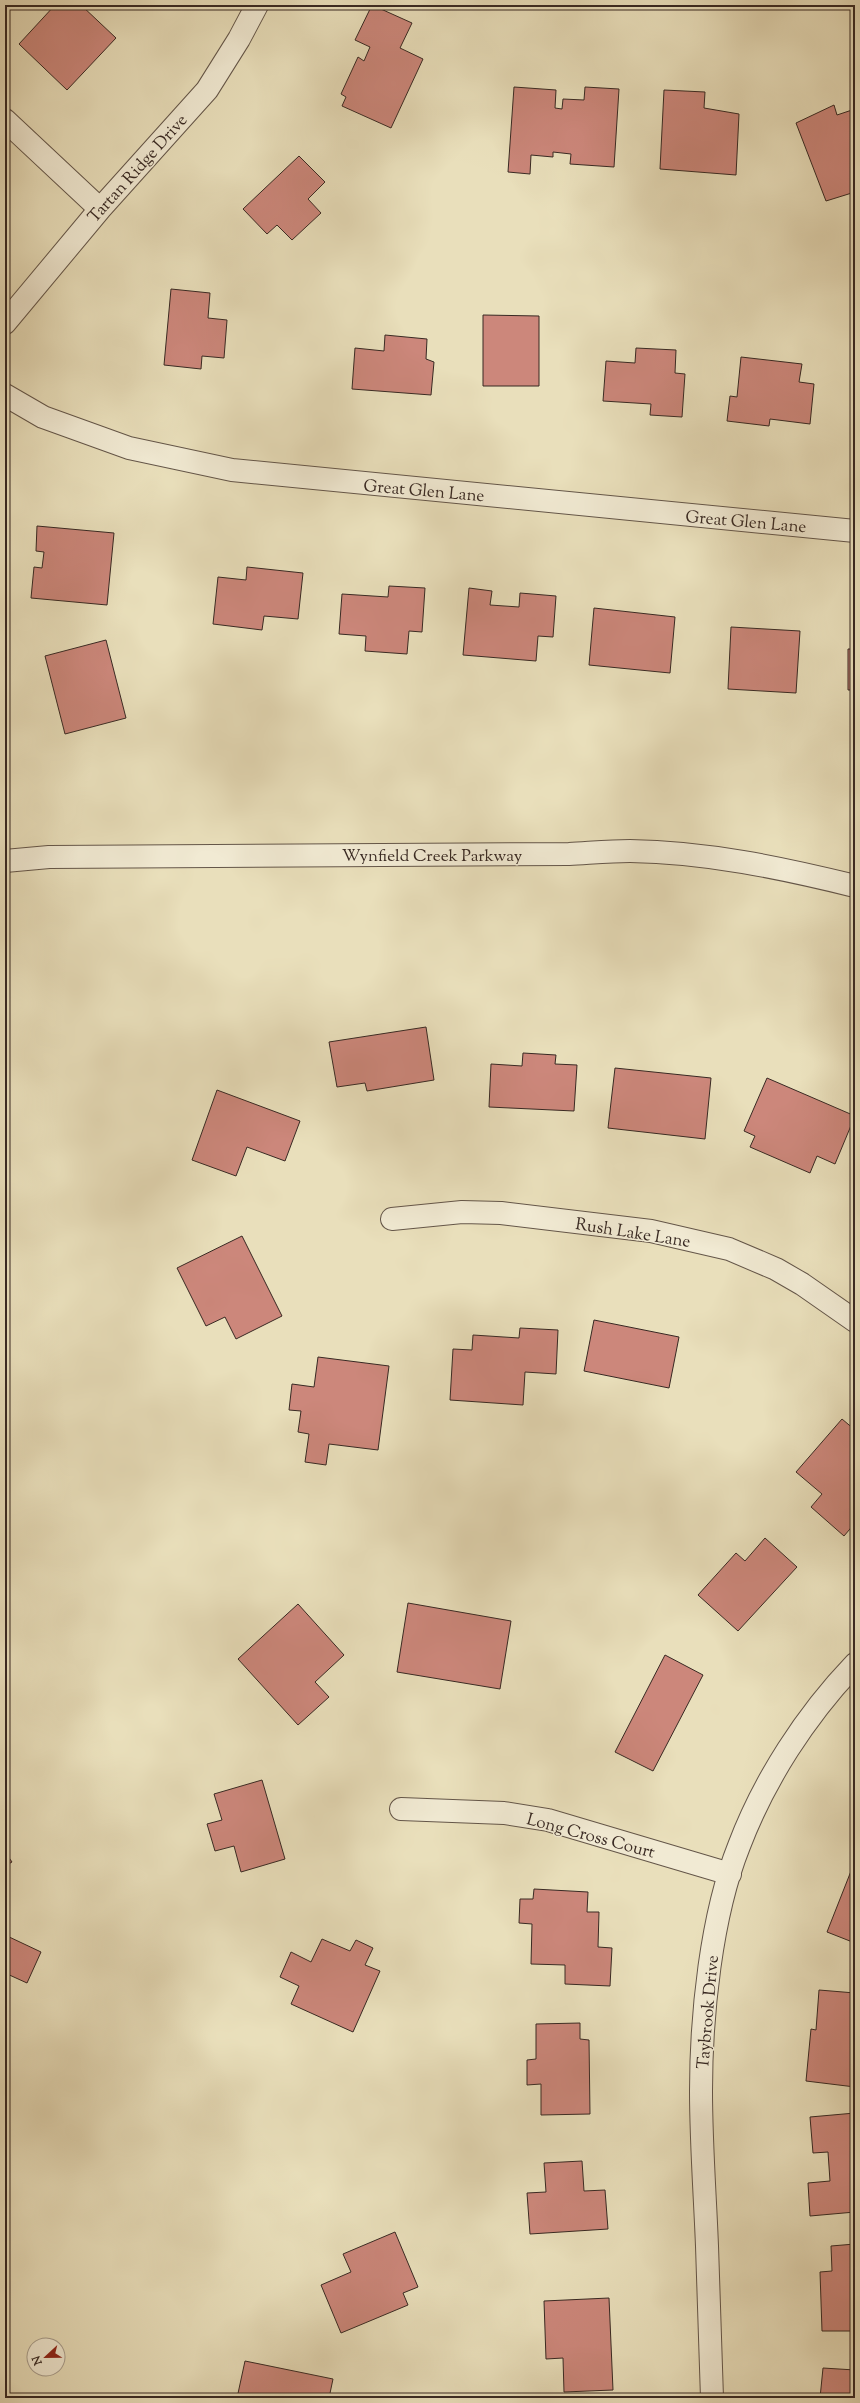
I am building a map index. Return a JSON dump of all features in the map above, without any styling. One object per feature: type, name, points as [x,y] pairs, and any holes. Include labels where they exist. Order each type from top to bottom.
[{"type":"street","name":"Tartan Ridge Drive","points":[[5,323],[100,209],[207,90],[239,39],[257,5]]},
{"type":"street","points":[[5,120],[100,209]]},
{"type":"street","name":"Great Glen Lane","points":[[5,395],[43,417],[129,448],[232,470],[855,531]]},
{"type":"street","name":"Wynfield Creek Parkway","points":[[5,861],[49,857],[562,854],[630,851],[696,856],[804,873],[855,886]]},
{"type":"street","name":"Rush Lake Lane","points":[[392,1219],[462,1212],[501,1213],[651,1231],[728,1250],[776,1269],[802,1284],[855,1321]]},
{"type":"street","name":"Taybrook Drive","points":[[712,2398],[701,2082],[703,2029],[716,1925],[738,1846],[782,1760],[831,1689],[855,1664]]},
{"type":"street","name":"Long Cross Court","points":[[401,1809],[504,1813],[548,1820],[730,1874]]},
{"type":"building","points":[[55,5],[81,5],[116,38],[67,90],[19,44]]},
{"type":"building","points":[[372,5],[412,23],[400,48],[423,59],[391,128],[342,106],[346,97],[341,94],[358,57],[364,61],[370,47],[355,40]]},
{"type":"building","points":[[514,87],[556,90],[555,108],[562,109],[563,99],[584,100],[585,87],[619,89],[614,167],[570,164],[571,154],[553,152],[553,157],[531,155],[530,174],[508,172]]},
{"type":"building","points":[[664,90],[705,92],[704,108],[739,114],[736,175],[660,169]]},
{"type":"building","points":[[834,105],[837,115],[855,109],[855,192],[826,201],[796,123]]},
{"type":"building","points":[[299,156],[325,182],[308,199],[321,213],[292,240],[277,225],[267,234],[243,209]]},
{"type":"building","points":[[171,289],[210,293],[208,318],[227,320],[224,358],[202,356],[201,369],[164,365]]},
{"type":"building","points":[[483,315],[539,316],[539,386],[483,386]]},
{"type":"building","points":[[385,335],[427,339],[426,359],[434,362],[431,395],[352,389],[355,348],[384,351]]},
{"type":"building","points":[[636,348],[676,350],[675,373],[685,374],[682,417],[650,415],[651,404],[603,401],[606,361],[635,363]]},
{"type":"building","points":[[741,357],[802,364],[799,382],[814,384],[810,424],[770,419],[769,426],[727,421],[730,396],[737,397]]},
{"type":"building","points":[[37,526],[114,533],[107,605],[31,598],[34,567],[42,568],[44,552],[36,551]]},
{"type":"building","points":[[247,567],[303,573],[298,619],[264,616],[262,630],[213,624],[218,577],[246,580]]},
{"type":"building","points":[[389,586],[425,588],[422,632],[409,631],[407,654],[365,651],[366,636],[339,634],[342,594],[388,597]]},
{"type":"building","points":[[469,588],[492,591],[490,605],[519,607],[520,593],[556,596],[553,637],[538,636],[536,661],[463,655]]},
{"type":"building","points":[[594,608],[675,617],[670,673],[589,665]]},
{"type":"building","points":[[731,627],[800,631],[796,693],[728,689]]},
{"type":"building","points":[[106,640],[126,718],[65,734],[45,656]]},
{"type":"building","points":[[848,649],[855,649],[855,690],[848,690]]},
{"type":"building","points":[[426,1027],[434,1080],[367,1091],[365,1083],[337,1087],[329,1042]]},
{"type":"building","points":[[523,1053],[556,1055],[555,1064],[577,1065],[574,1111],[489,1107],[491,1064],[522,1066]]},
{"type":"building","points":[[615,1068],[711,1078],[705,1139],[608,1128]]},
{"type":"building","points":[[767,1078],[855,1116],[835,1164],[817,1156],[810,1173],[750,1147],[755,1136],[744,1131]]},
{"type":"building","points":[[217,1090],[300,1121],[285,1161],[247,1147],[236,1176],[192,1160]]},
{"type":"building","points":[[242,1236],[282,1316],[236,1339],[225,1317],[206,1326],[177,1268]]},
{"type":"building","points":[[594,1320],[679,1337],[669,1388],[584,1371]]},
{"type":"building","points":[[520,1328],[558,1330],[556,1374],[525,1372],[523,1405],[450,1400],[453,1349],[472,1350],[473,1335],[519,1338]]},
{"type":"building","points":[[318,1357],[389,1366],[378,1450],[329,1444],[326,1465],[305,1462],[309,1434],[298,1432],[301,1411],[289,1410],[292,1384],[314,1387]]},
{"type":"building","points":[[842,1419],[855,1430],[855,1523],[844,1536],[811,1507],[822,1494],[796,1472]]},
{"type":"building","points":[[765,1538],[797,1567],[738,1631],[698,1595],[736,1553],[745,1561]]},
{"type":"building","points":[[408,1603],[511,1621],[500,1689],[397,1672]]},
{"type":"building","points":[[298,1604],[344,1655],[315,1682],[329,1697],[298,1725],[238,1659]]},
{"type":"building","points":[[665,1655],[703,1675],[653,1771],[615,1752]]},
{"type":"building","points":[[262,1780],[285,1859],[241,1872],[234,1846],[215,1851],[207,1824],[222,1820],[214,1794]]},
{"type":"building","points":[[5,1852],[12,1862],[5,1866]]},
{"type":"building","points":[[853,1866],[855,1866],[855,1943],[827,1932]]},
{"type":"building","points":[[534,1889],[588,1892],[587,1912],[599,1912],[598,1947],[612,1948],[610,1986],[565,1984],[565,1965],[531,1964],[532,1924],[519,1923],[520,1899],[533,1899]]},
{"type":"building","points":[[5,1935],[41,1952],[27,1983],[5,1973]]},
{"type":"building","points":[[322,1939],[350,1951],[356,1940],[373,1948],[365,1965],[380,1971],[353,2032],[291,2004],[299,1986],[280,1977],[291,1952],[311,1962]]},
{"type":"building","points":[[819,1990],[855,1993],[855,2087],[806,2081],[811,2029],[816,2030]]},
{"type":"building","points":[[580,2023],[580,2039],[589,2040],[590,2114],[541,2115],[541,2084],[527,2085],[527,2060],[536,2059],[536,2024]]},
{"type":"building","points":[[855,2113],[855,2212],[810,2216],[808,2183],[830,2181],[828,2152],[813,2153],[810,2117]]},
{"type":"building","points":[[582,2161],[584,2191],[605,2190],[608,2229],[530,2234],[527,2193],[546,2192],[544,2163]]},
{"type":"building","points":[[395,2232],[418,2287],[403,2293],[408,2305],[341,2333],[321,2285],[351,2272],[343,2254]]},
{"type":"building","points":[[855,2244],[855,2331],[822,2331],[820,2272],[832,2271],[831,2246]]},
{"type":"building","points":[[609,2298],[613,2390],[564,2392],[563,2358],[546,2359],[544,2301]]},
{"type":"building","points":[[245,2361],[333,2379],[329,2398],[237,2398]]},
{"type":"building","points":[[823,2368],[855,2370],[855,2398],[820,2398]]}]
